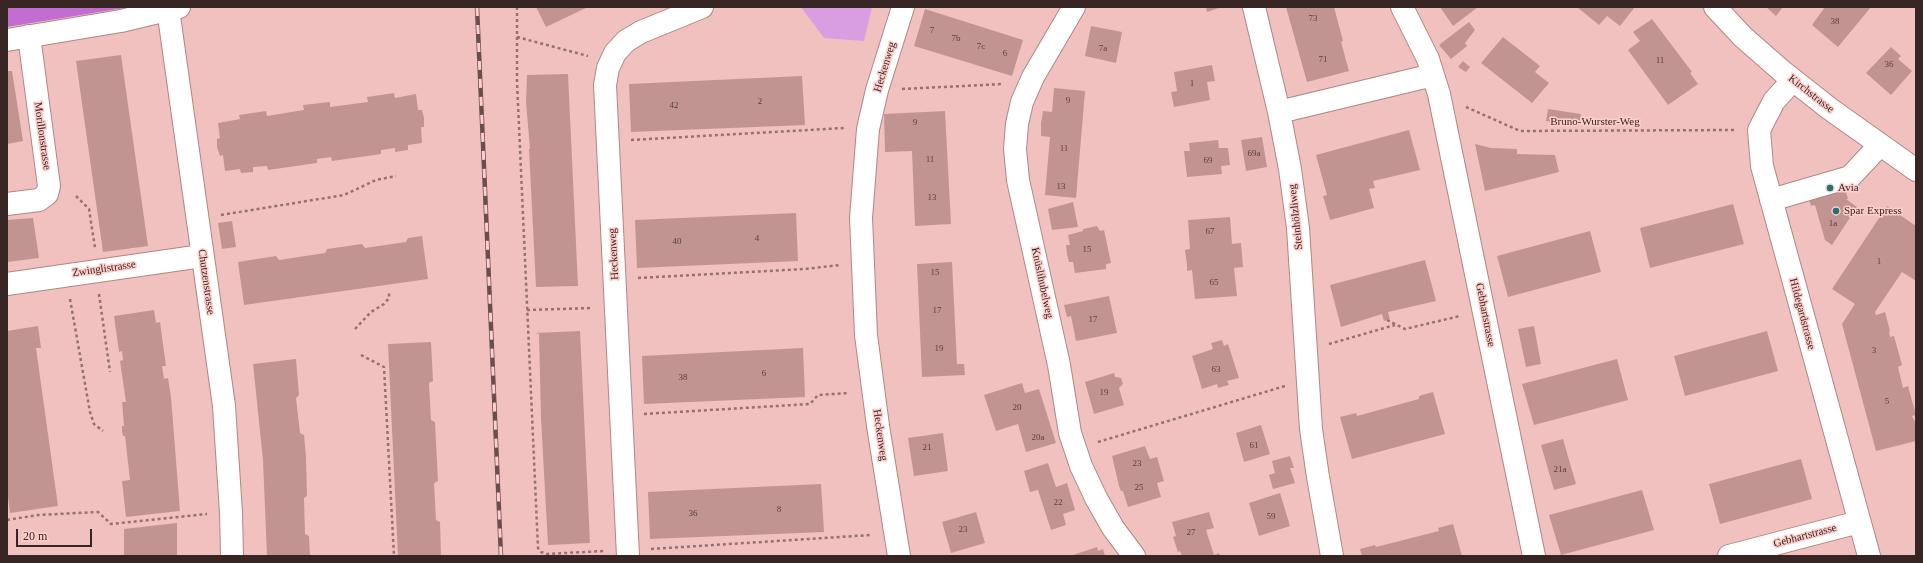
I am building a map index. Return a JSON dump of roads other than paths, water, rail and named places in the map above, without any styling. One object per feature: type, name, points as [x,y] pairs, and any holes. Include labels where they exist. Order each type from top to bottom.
[{"type":"street","name":"Heckenweg","points":[[628,553],[605,85],[610,64],[615,53],[626,41],[641,32],[702,7]]},
{"type":"street","name":"Heckenweg","points":[[899,556],[878,426],[866,334],[861,218],[868,129],[877,90],[903,7]]},
{"type":"street","name":"Knüslihubelweg","points":[[1074,7],[1033,77],[1022,102],[1017,124],[1015,150],[1018,180],[1059,366],[1070,433],[1081,466],[1096,498],[1113,528],[1134,556]]},
{"type":"street","points":[[1254,7],[1279,112],[1436,85],[1420,41],[1402,7]]},
{"type":"street","name":"Kirchstrasse","points":[[1715,7],[1743,37],[1793,80],[1916,170]]},
{"type":"street","points":[[7,40],[121,21],[173,8]]},
{"type":"street","name":"Chutzenstrasse","points":[[173,8],[202,256],[224,406],[231,513],[232,556]]},
{"type":"street","name":"Morillonstrasse","points":[[7,204],[38,200],[47,194],[49,186],[29,36]]},
{"type":"street","name":"Hildegardstrasse","points":[[1793,80],[1774,101],[1759,130],[1762,166],[1868,556]]},
{"type":"street","name":"Gebhartstrasse","points":[[1436,85],[1534,556]]},
{"type":"street","name":"Steinhölzliweg","points":[[1279,112],[1290,169],[1298,228],[1311,429],[1315,461],[1332,556]]},
{"type":"street","points":[[1771,200],[1850,177],[1880,145]]},
{"type":"street","name":"Zwinglistrasse","points":[[7,284],[98,278],[202,256]]},
{"type":"street","name":"Gebhartstrasse","points":[[1729,556],[1859,522]]},
{"type":"railway","points":[[477,7],[501,556]]},
{"type":"place","name":"Avia","points":[[1830,188]]},
{"type":"place","name":"Spar Express","points":[[1836,211]]}]
